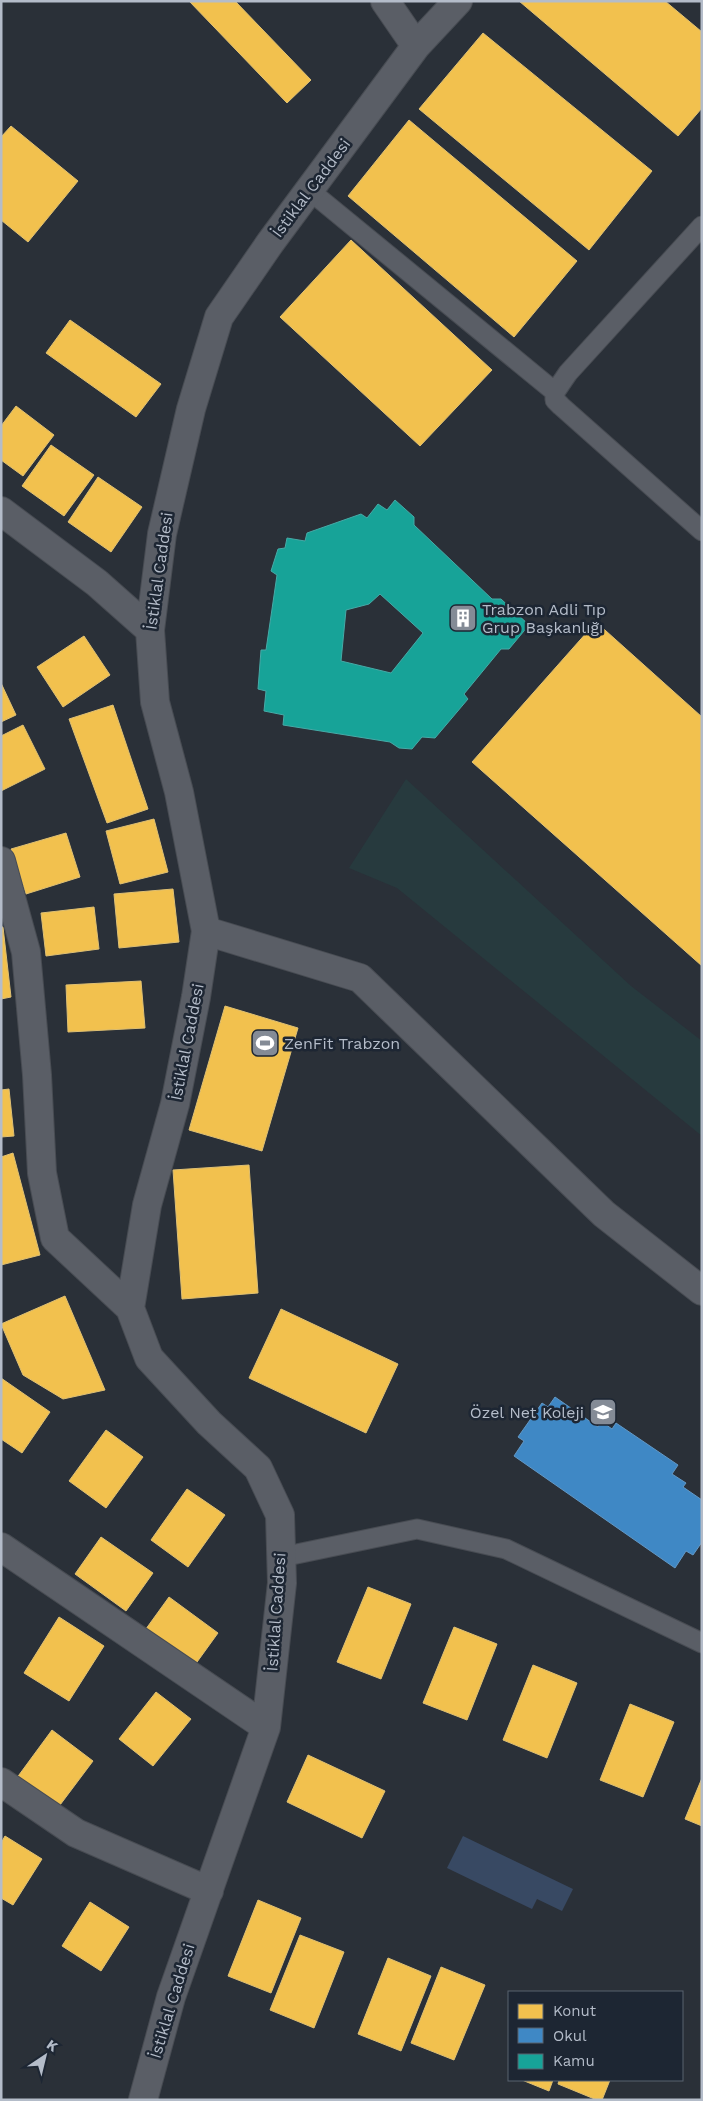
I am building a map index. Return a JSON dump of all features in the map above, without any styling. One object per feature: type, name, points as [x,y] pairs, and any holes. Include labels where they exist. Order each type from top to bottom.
[{"type":"street","points":[[385,1],[416,46]]},
{"type":"street","name":"İstiklal Caddesi","points":[[143,2100],[171,1997],[266,1727],[282,1583],[280,1515],[258,1468],[208,1423],[149,1358],[130,1308],[147,1205],[175,1104],[196,997],[206,931],[180,792],[155,702],[150,630],[162,534],[191,409],[219,317],[309,190],[416,46],[458,1]]},
{"type":"street","points":[[1,511],[97,583],[150,630]]},
{"type":"street","points":[[1,861],[26,952],[42,1173],[55,1238],[130,1308]]},
{"type":"street","points":[[206,931],[360,978],[604,1214],[702,1291]]},
{"type":"street","points":[[1,1547],[266,1727]]},
{"type":"street","points":[[1,1782],[76,1833],[209,1891]]},
{"type":"lane","points":[[309,190],[554,392],[555,400],[561,406],[702,531]]},
{"type":"lane","points":[[554,392],[568,373],[702,226]]},
{"type":"lane","points":[[282,1557],[417,1529],[506,1548],[702,1642]]},
{"type":"green space","points":[[406,779],[631,986],[702,1041],[702,1136],[397,888],[349,868]]},
{"type":"water","points":[[463,1836],[573,1889],[562,1911],[537,1899],[532,1909],[447,1868]]},
{"type":"building: Konut","points":[[189,1],[235,1],[311,80],[287,103]]},
{"type":"building: Konut","points":[[519,1],[665,1],[702,32],[702,108],[678,136]]},
{"type":"building: Konut","points":[[483,33],[652,171],[589,250],[419,109]]},
{"type":"building: Konut","points":[[409,120],[577,261],[514,337],[348,196]]},
{"type":"building: Konut","points":[[11,126],[78,181],[28,242],[1,220],[1,137]]},
{"type":"building: Konut","points":[[351,240],[492,370],[420,446],[280,317]]},
{"type":"building: Konut","points":[[70,320],[161,384],[136,417],[46,353]]},
{"type":"building: Konut","points":[[16,406],[54,435],[23,476],[1,460],[1,426]]},
{"type":"building: Konut","points":[[51,445],[94,475],[64,516],[22,486]]},
{"type":"building: Konut","points":[[98,477],[142,507],[111,552],[68,522]]},
{"type":"building: Konut","points":[[596,622],[702,717],[702,966],[472,762]]},
{"type":"building: Konut","points":[[84,636],[110,675],[63,707],[37,667]]},
{"type":"building: Konut","points":[[1,683],[16,715],[1,722]]},
{"type":"building: Konut","points":[[113,705],[148,809],[107,823],[69,719]]},
{"type":"building: Konut","points":[[23,725],[45,769],[1,791],[1,736]]},
{"type":"building: Konut","points":[[154,819],[168,872],[120,884],[106,831]]},
{"type":"building: Konut","points":[[66,833],[80,877],[26,894],[11,849]]},
{"type":"building: Konut","points":[[173,889],[179,942],[119,948],[114,894]]},
{"type":"building: Konut","points":[[94,907],[99,949],[46,956],[41,913]]},
{"type":"building: Konut","points":[[1,927],[3,927],[11,997],[1,999]]},
{"type":"building: Konut","points":[[141,981],[145,1028],[68,1032],[66,985]]},
{"type":"building: Konut","points":[[225,1006],[298,1028],[262,1151],[189,1130]]},
{"type":"building: Konut","points":[[9,1089],[14,1136],[1,1137],[1,1090]]},
{"type":"building: Konut","points":[[13,1153],[40,1255],[1,1265],[1,1157]]},
{"type":"building: Konut","points":[[249,1165],[258,1293],[182,1299],[173,1170]]},
{"type":"building: Konut","points":[[65,1296],[105,1390],[63,1399],[23,1375],[1,1324]]},
{"type":"building: Konut","points":[[281,1309],[398,1364],[366,1433],[249,1378]]},
{"type":"building: Konut","points":[[1,1378],[50,1412],[22,1453],[1,1439]]},
{"type":"building: Konut","points":[[106,1430],[143,1457],[106,1508],[69,1481]]},
{"type":"building: Konut","points":[[187,1489],[225,1515],[188,1567],[151,1540]]},
{"type":"building: Konut","points":[[101,1537],[153,1573],[126,1611],[75,1574]]},
{"type":"building: Konut","points":[[368,1587],[411,1604],[381,1679],[337,1662]]},
{"type":"building: Konut","points":[[169,1597],[218,1633],[192,1669],[143,1633]]},
{"type":"building: Konut","points":[[59,1617],[104,1646],[69,1701],[24,1673]]},
{"type":"building: Konut","points":[[454,1627],[497,1644],[467,1720],[423,1703]]},
{"type":"building: Konut","points":[[533,1665],[577,1683],[547,1758],[503,1740]]},
{"type":"building: Konut","points":[[156,1692],[191,1719],[153,1766],[119,1739]]},
{"type":"building: Konut","points":[[630,1704],[674,1722],[643,1797],[600,1780]]},
{"type":"building: Konut","points":[[52,1730],[93,1761],[57,1809],[16,1779]]},
{"type":"building: Konut","points":[[308,1755],[385,1791],[362,1838],[287,1802]]},
{"type":"building: Konut","points":[[702,1778],[702,1826],[685,1819]]},
{"type":"building: Konut","points":[[5,1836],[42,1859],[13,1905],[1,1898],[1,1843]]},
{"type":"building: Konut","points":[[258,1900],[301,1918],[271,1993],[228,1976]]},
{"type":"building: Konut","points":[[90,1902],[129,1927],[101,1971],[62,1946]]},
{"type":"building: Konut","points":[[300,1935],[344,1952],[314,2028],[270,2010]]},
{"type":"building: Konut","points":[[388,1958],[431,1976],[401,2051],[358,2034]]},
{"type":"building: Konut","points":[[441,1967],[485,1985],[454,2060],[411,2043]]},
{"type":"building: Konut","points":[[524,2081],[553,2081],[549,2091]]},
{"type":"building: Konut","points":[[559,2081],[610,2081],[602,2100],[597,2100],[558,2084]]},
{"type":"building: Okul","points":[[555,1397],[598,1427],[601,1421],[612,1429],[616,1423],[678,1465],[672,1474],[686,1483],[683,1487],[702,1500],[702,1542],[693,1555],[686,1551],[675,1568],[514,1456],[524,1441],[518,1437],[542,1403],[548,1407]]},
{"type":"building: Kamu","name":"Trabzon Adli Tıp Grup Başkanlığı","points":[[395,500],[414,517],[414,525],[492,599],[501,599],[529,625],[509,649],[501,649],[464,694],[468,699],[435,738],[422,737],[412,749],[399,748],[390,742],[283,725],[284,715],[264,711],[266,691],[258,689],[261,650],[266,650],[277,575],[271,571],[278,549],[285,548],[287,538],[305,541],[307,533],[361,514],[367,518],[378,504],[387,510]],"holes":[[[380,594],[423,633],[391,673],[341,661],[346,610],[369,604]]]},
{"type":"place","name":"Trabzon Adli Tıp Grup Başkanlığı","points":[[463,618]]},
{"type":"place","name":"ZenFit Trabzon","points":[[265,1043]]},
{"type":"place","name":"Özel Net Koleji","points":[[603,1412]]}]
